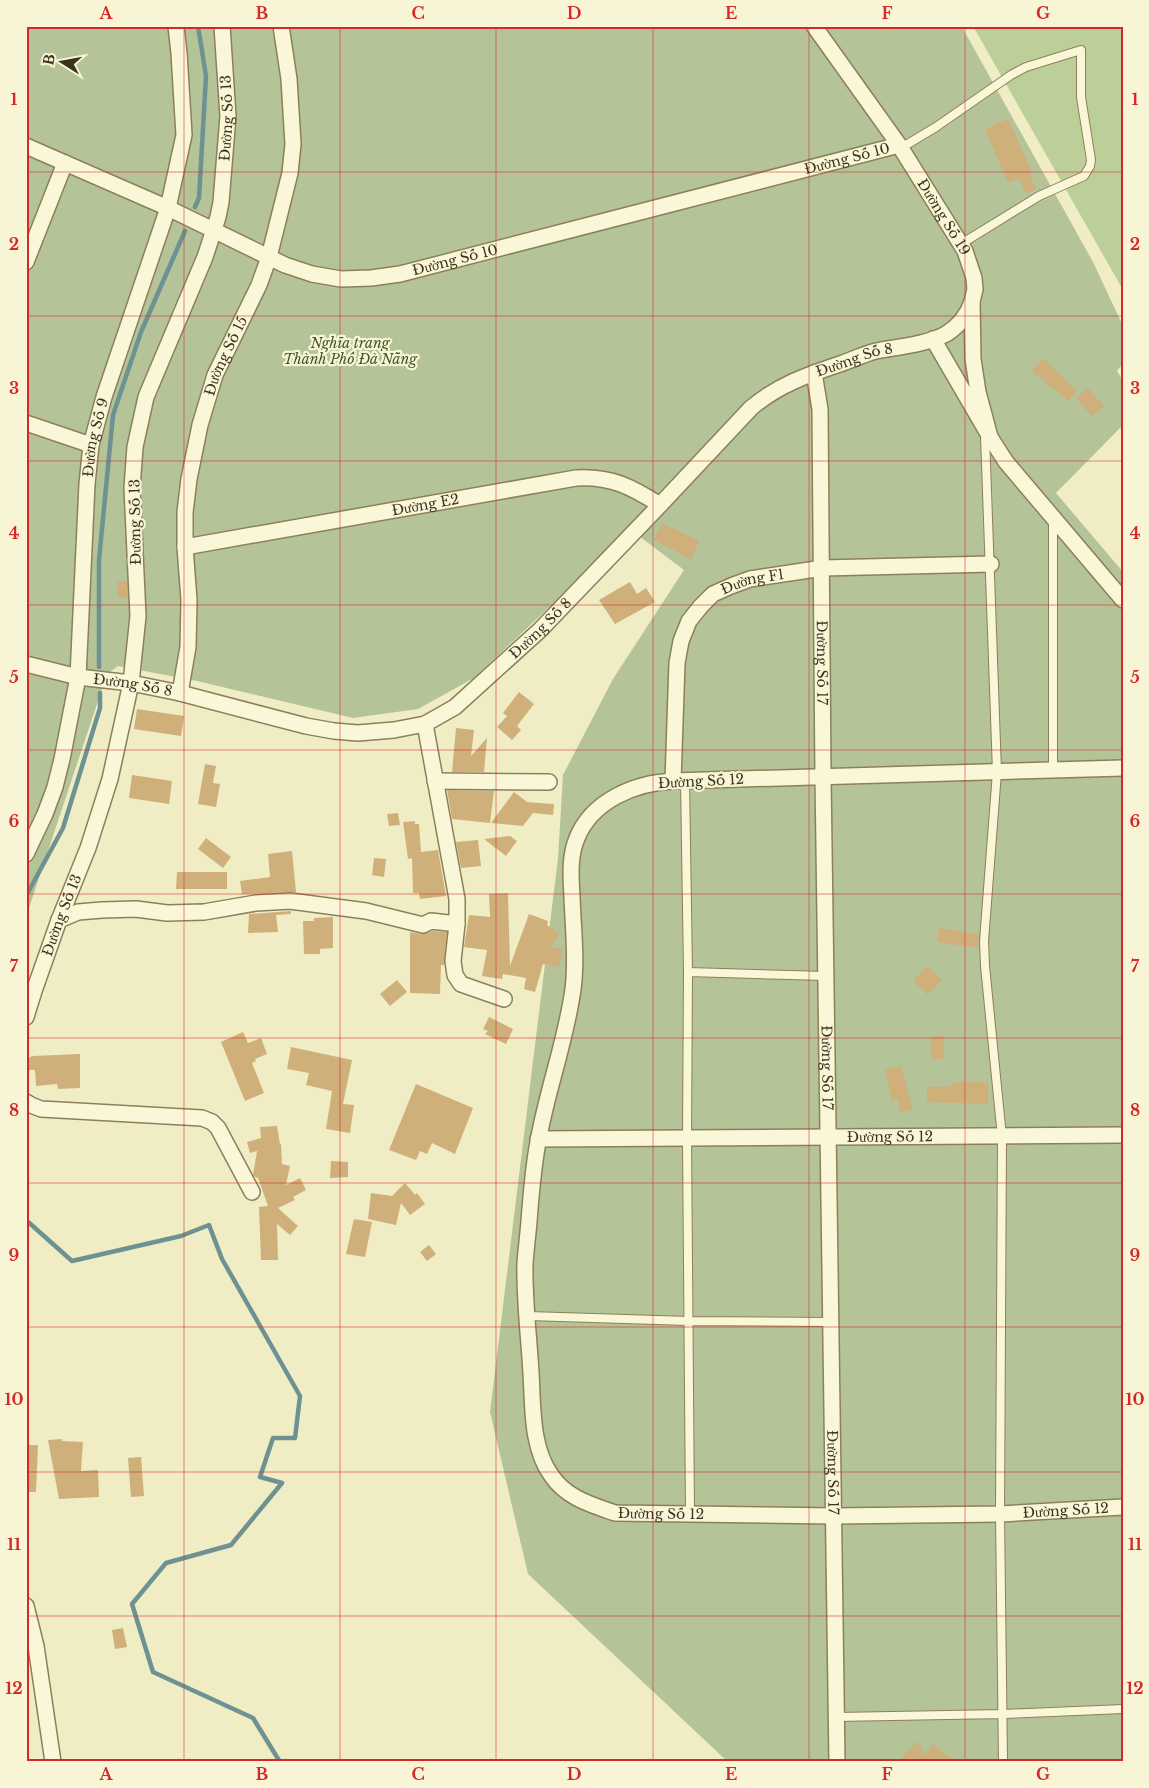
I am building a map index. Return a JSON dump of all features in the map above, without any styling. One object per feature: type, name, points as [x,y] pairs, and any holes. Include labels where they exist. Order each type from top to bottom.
[{"type":"street","name":"Đường Số 9","points":[[26,854],[45,814],[54,787],[62,759],[78,677],[87,484],[91,445],[104,397],[168,208],[184,136],[180,53],[176,26]]},
{"type":"street","name":"Đường Số 13","points":[[26,1017],[59,920],[88,848],[110,779],[131,683],[138,616],[132,488],[135,447],[146,397],[215,231],[221,202],[228,116],[222,26]]},
{"type":"street","name":"Đường Số 15","points":[[180,693],[188,646],[189,600],[185,547],[185,512],[189,479],[200,425],[215,374],[259,285],[269,257],[290,174],[293,144],[289,79],[281,26]]},
{"type":"street","name":"Đường Số 19","points":[[814,26],[900,147],[960,244],[970,264],[975,289],[972,302],[973,358],[987,433]]},
{"type":"street","name":"Đường Số 10","points":[[26,146],[168,208],[269,257],[312,274],[341,279],[400,274],[900,147]]},
{"type":"street","points":[[26,262],[65,163]]},
{"type":"street","name":"Đường Số 8","points":[[26,664],[78,677],[131,683],[180,693],[306,726],[334,731],[358,733],[394,730],[425,724],[456,707],[540,630],[752,408],[776,389],[872,352],[933,339],[946,334],[968,314],[972,302]]},
{"type":"street","name":"Đường Số 19","points":[[933,339],[987,433],[1006,462],[1123,600]]},
{"type":"street","name":"Đường Số 17","points":[[814,373],[820,409],[823,568],[826,976],[837,1762]]},
{"type":"street","points":[[26,423],[91,445]]},
{"type":"street","name":"Đường E2","points":[[185,547],[576,478],[591,477],[616,482],[660,505]]},
{"type":"street","name":"Đường F1","points":[[679,780],[677,663],[680,641],[689,622],[700,606],[714,594],[750,579],[823,568],[991,564]]},
{"type":"street","points":[[425,724],[457,898],[457,924],[453,962],[455,975],[461,984],[504,999]]},
{"type":"street","name":"Đường Số 12","points":[[1123,768],[679,780],[655,782],[620,794],[601,806],[586,820],[576,839],[570,861],[575,966],[573,989],[568,1019],[538,1140],[533,1172],[525,1264],[534,1423],[541,1453],[551,1476],[568,1493],[586,1503],[615,1513],[834,1516],[1000,1514],[1123,1507]]},
{"type":"street","points":[[435,781],[549,782]]},
{"type":"street","points":[[59,920],[78,912],[102,910],[136,909],[167,913],[204,912],[256,903],[290,901],[366,911],[423,925],[431,921],[457,924]]},
{"type":"street","points":[[26,1102],[41,1108],[202,1118],[212,1122],[218,1128],[252,1192]]},
{"type":"street","name":"Đường Số 12","points":[[538,1140],[1123,1135]]},
{"type":"street","points":[[26,1606],[36,1646],[53,1762]]},
{"type":"lane","points":[[900,147],[936,128],[1011,75],[1026,67],[1081,50],[1081,97],[1091,160],[1088,172],[1084,176],[1039,196],[960,244]]},
{"type":"lane","points":[[987,433],[997,772],[984,941],[984,966],[1002,1137],[1000,1514],[1003,1762]]},
{"type":"lane","points":[[1053,518],[1053,770]]},
{"type":"lane","points":[[679,780],[688,972],[687,1139],[690,1514]]},
{"type":"lane","points":[[688,972],[826,976]]},
{"type":"lane","points":[[528,1316],[689,1321],[832,1322]]},
{"type":"lane","points":[[836,1718],[1123,1709]]},
{"type":"green space","name":"Nghĩa trang Thành Phố Đà Nẵng","points":[[26,26],[962,27],[1093,262],[1123,326],[1123,363],[1117,371],[1123,381],[1123,425],[1056,493],[1123,572],[1123,1762],[728,1762],[528,1574],[490,1412],[558,858],[563,775],[613,679],[684,570],[631,530],[474,678],[418,709],[353,718],[197,681],[118,666],[107,674],[26,917]]},
{"type":"green space","points":[[973,26],[1123,26],[1123,290]]},
{"type":"building","points":[[1008,119],[1032,172],[1029,174],[1036,189],[1026,194],[1019,178],[1008,183],[985,129]]},
{"type":"building","points":[[1043,358],[1077,391],[1068,401],[1032,371]]},
{"type":"building","points":[[1088,388],[1104,406],[1092,416],[1076,398]]},
{"type":"building","points":[[662,523],[699,541],[691,559],[654,540]]},
{"type":"building","points":[[118,581],[127,582],[128,598],[117,597]]},
{"type":"building","points":[[630,582],[637,594],[646,588],[655,602],[615,624],[599,600]]},
{"type":"building","points":[[519,692],[534,704],[517,726],[521,730],[512,740],[497,727],[507,716],[503,713]]},
{"type":"building","points":[[137,709],[184,716],[181,736],[134,729]]},
{"type":"building","points":[[456,728],[474,730],[471,756],[487,738],[484,772],[452,772]]},
{"type":"building","points":[[205,764],[216,766],[213,783],[220,784],[216,807],[198,804]]},
{"type":"building","points":[[132,775],[172,781],[169,804],[129,798]]},
{"type":"building","points":[[447,790],[494,791],[490,823],[452,819]]},
{"type":"building","points":[[514,792],[527,802],[554,804],[553,815],[533,813],[523,826],[491,823]]},
{"type":"building","points":[[398,813],[400,825],[389,826],[387,814]]},
{"type":"building","points":[[415,821],[415,824],[419,824],[421,852],[438,850],[446,896],[420,899],[419,893],[413,893],[412,858],[408,859],[403,822]]},
{"type":"building","points":[[510,836],[517,841],[506,856],[484,839]]},
{"type":"building","points":[[206,838],[231,857],[223,868],[198,849]]},
{"type":"building","points":[[478,840],[481,866],[461,868],[456,842]]},
{"type":"building","points":[[292,851],[296,892],[242,894],[240,881],[270,877],[268,854]]},
{"type":"building","points":[[374,858],[386,859],[384,877],[372,875]]},
{"type":"building","points":[[177,872],[227,872],[227,889],[176,889]]},
{"type":"building","points":[[508,893],[510,966],[529,914],[548,921],[547,925],[559,934],[551,947],[563,949],[559,967],[543,964],[535,992],[524,989],[526,978],[503,974],[502,979],[482,976],[487,950],[464,947],[469,915],[490,917],[489,894]]},
{"type":"building","points":[[291,911],[291,914],[276,915],[278,932],[248,933],[249,914]]},
{"type":"building","points":[[333,917],[333,948],[320,949],[320,954],[304,954],[303,921],[314,921],[314,918]]},
{"type":"building","points":[[939,928],[979,934],[978,948],[937,942]]},
{"type":"building","points":[[433,931],[447,932],[444,965],[441,965],[440,994],[410,993],[410,932],[421,934]]},
{"type":"building","points":[[927,966],[942,980],[928,995],[913,981]]},
{"type":"building","points":[[397,980],[407,992],[390,1006],[380,994]]},
{"type":"building","points":[[489,1017],[513,1029],[506,1044],[485,1034],[488,1031],[483,1029]]},
{"type":"building","points":[[243,1032],[248,1043],[261,1038],[267,1054],[255,1059],[256,1061],[252,1063],[264,1093],[245,1101],[221,1042]]},
{"type":"building","points":[[931,1036],[944,1036],[944,1059],[931,1059]]},
{"type":"building","points":[[291,1047],[352,1060],[343,1104],[354,1105],[350,1133],[326,1129],[332,1091],[306,1085],[309,1073],[287,1069]]},
{"type":"building","points":[[80,1054],[80,1088],[58,1089],[57,1084],[36,1086],[35,1070],[26,1070],[26,1060],[32,1056]]},
{"type":"building","points":[[901,1066],[913,1110],[900,1112],[898,1099],[892,1101],[885,1070]]},
{"type":"building","points":[[953,1082],[988,1082],[988,1104],[927,1102],[927,1087],[953,1086]]},
{"type":"building","points":[[416,1084],[473,1108],[455,1154],[432,1143],[427,1154],[420,1151],[416,1160],[389,1150]]},
{"type":"building","points":[[277,1126],[281,1144],[282,1164],[290,1166],[286,1185],[300,1178],[306,1190],[293,1197],[295,1200],[278,1208],[298,1226],[290,1235],[277,1224],[278,1260],[261,1260],[259,1207],[268,1206],[258,1178],[253,1175],[257,1151],[250,1153],[247,1142],[261,1138],[260,1127]]},
{"type":"building","points":[[331,1161],[348,1162],[348,1177],[330,1178]]},
{"type":"building","points":[[405,1183],[415,1195],[417,1193],[425,1204],[410,1215],[401,1203],[396,1225],[368,1219],[371,1193],[392,1196]]},
{"type":"building","points":[[354,1219],[372,1222],[365,1257],[346,1254]]},
{"type":"building","points":[[429,1245],[436,1254],[427,1261],[420,1252]]},
{"type":"building","points":[[62,1439],[62,1441],[83,1442],[81,1471],[98,1470],[99,1497],[59,1499],[48,1440]]},
{"type":"building","points":[[26,1445],[38,1445],[36,1492],[26,1492]]},
{"type":"building","points":[[141,1457],[144,1496],[131,1497],[128,1458]]},
{"type":"building","points":[[123,1628],[127,1647],[115,1649],[112,1630]]},
{"type":"building","points":[[918,1741],[924,1755],[933,1744],[956,1762],[897,1762]]},
{"type":"waterway","points":[[195,207],[199,198],[206,76],[198,26]]},
{"type":"waterway","points":[[99,667],[99,560],[113,415],[141,332],[185,231]]},
{"type":"waterway","points":[[26,896],[63,828],[100,708],[100,693]]},
{"type":"waterway","points":[[26,1220],[72,1261],[181,1236],[209,1225],[222,1259],[300,1396],[295,1438],[273,1438],[260,1477],[282,1483],[231,1545],[166,1563],[132,1604],[153,1672],[253,1718],[280,1762]]}]
